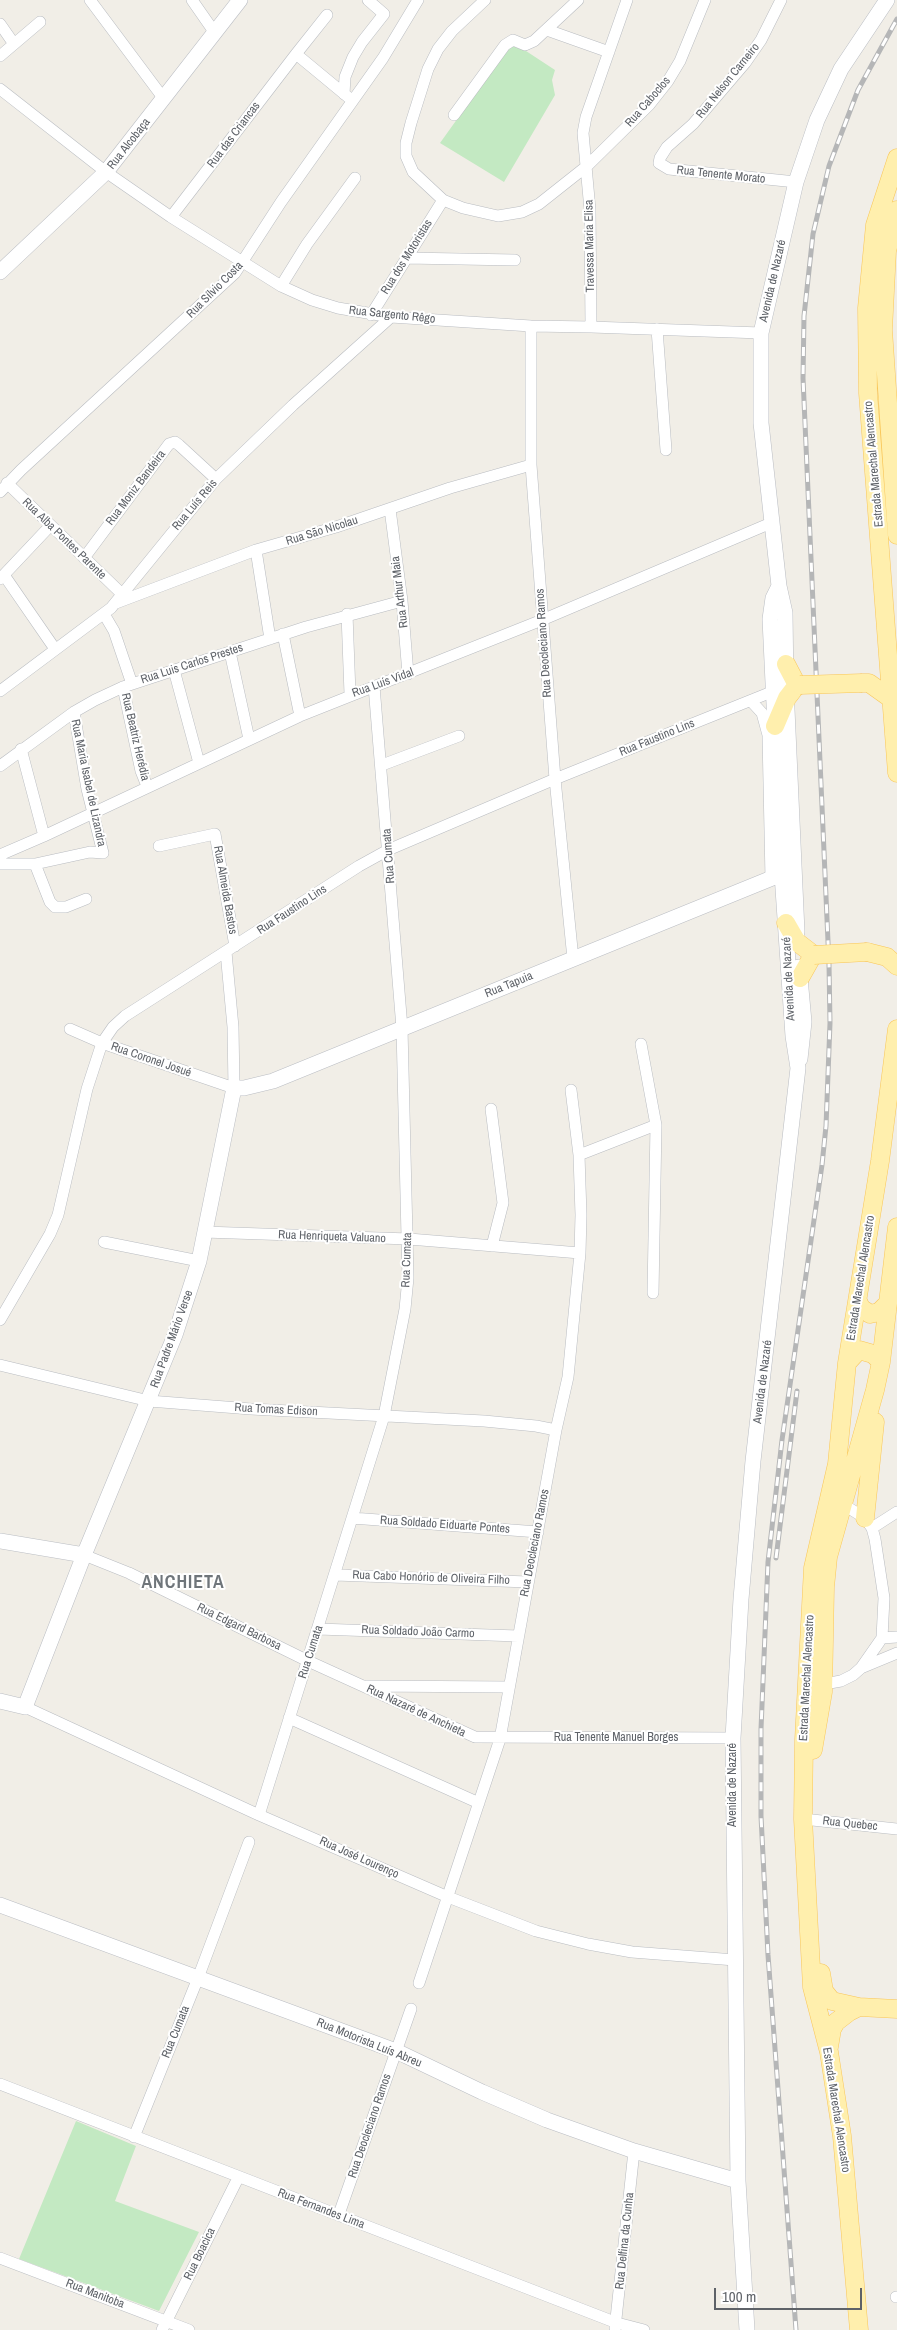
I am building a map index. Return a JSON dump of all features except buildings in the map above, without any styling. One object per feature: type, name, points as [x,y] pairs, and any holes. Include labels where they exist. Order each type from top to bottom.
[{"type":"main road","name":"Rua Alcobaça","points":[[0,272],[106,172],[164,100],[240,0]]},
{"type":"main road","name":"Avenida de Nazaré","points":[[786,664],[786,613],[779,586],[761,423],[761,333],[796,182],[817,120],[841,69],[887,0]]},
{"type":"main road","name":"Estrada Marechal Alencastro","points":[[897,158],[875,225],[867,308],[868,393],[894,700],[897,773]]},
{"type":"main road","name":"Estrada Marechal Alencastro","points":[[897,210],[887,251],[883,293],[891,377],[897,535]]},
{"type":"main road","name":"Avenida de Nazaré","points":[[748,2330],[738,2181],[733,1738],[741,1599],[753,1461],[798,1068],[802,1053],[804,1022],[797,942],[789,690],[770,619],[773,598],[779,586]]},
{"type":"main road","points":[[775,726],[789,690],[786,664]]},
{"type":"main road","points":[[789,690],[866,683],[890,664]]},
{"type":"main road","points":[[866,683],[894,700]]},
{"type":"main road","name":"Avenida de Nazaré","points":[[775,726],[777,876],[786,923],[793,1036],[798,1068]]},
{"type":"main road","name":"Rua Tapuia","points":[[234,1088],[244,1088],[273,1081],[777,876]]},
{"type":"main road","points":[[786,923],[797,942],[813,954],[868,952],[887,957],[897,966]]},
{"type":"main road","points":[[800,978],[813,954]]},
{"type":"main road","name":"Estrada Marechal Alencastro","points":[[859,2330],[842,2136],[828,2052],[812,1987],[807,1819],[806,1672],[813,1568],[837,1464],[847,1363],[880,1161],[897,1029]]},
{"type":"main road","name":"Rua Padre Mário Verse","points":[[25,1707],[84,1555],[188,1301],[199,1261],[234,1088]]},
{"type":"main road","name":"Estrada Marechal Alencastro","points":[[897,1227],[881,1362],[844,1505],[834,1532],[826,1572],[824,1684],[813,1748],[807,1819],[824,1991],[832,2001],[859,2007],[897,2009]]},
{"type":"main road","points":[[858,1301],[861,1308],[870,1314],[879,1312],[888,1304]]},
{"type":"main road","points":[[847,1363],[859,1350],[873,1354],[881,1362]]},
{"type":"main road","points":[[869,1523],[875,1432],[875,1390]]},
{"type":"main road","name":"Rua Edgard Barbosa","points":[[0,1541],[84,1555]]},
{"type":"main road","points":[[806,1672],[813,1680],[824,1684]]},
{"type":"main road","name":"Rua José Lourenço","points":[[0,1701],[25,1707]]},
{"type":"main road","name":"Rua Motorista Luís Abreu","points":[[0,1905],[396,2051],[482,2092],[547,2120],[634,2151],[738,2181]]},
{"type":"main road","points":[[828,2052],[834,2025],[842,2016],[859,2007]]},
{"type":"street","points":[[90,0],[164,100]]},
{"type":"street","points":[[192,0],[215,33]]},
{"type":"street","points":[[349,97],[345,77],[353,57],[384,14],[368,0]]},
{"type":"street","name":"Rua Sílvio Costa","points":[[4,487],[209,298],[244,263],[349,97],[383,58],[418,0]]},
{"type":"street","points":[[443,200],[413,172],[406,156],[406,143],[428,69],[438,49],[452,31],[485,0]]},
{"type":"street","name":"Travessa Maria Elisa","points":[[591,327],[591,261],[587,166],[583,149],[586,116],[627,0]]},
{"type":"street","name":"Rua Caboclos","points":[[443,200],[463,208],[498,216],[522,212],[539,204],[587,166],[649,105],[668,81],[680,61],[705,0]]},
{"type":"street","name":"Rua Nelson Carneiro","points":[[663,152],[693,124],[745,63],[761,40],[781,0]]},
{"type":"street","points":[[454,115],[505,45],[513,40],[530,44],[547,30],[575,1]]},
{"type":"street","name":"Rua das Criancas","points":[[171,217],[327,16]]},
{"type":"street","points":[[0,56],[40,22]]},
{"type":"street","points":[[0,24],[14,44]]},
{"type":"street","points":[[547,30],[609,52]]},
{"type":"street","points":[[296,54],[349,97]]},
{"type":"street","name":"Rua Sargento Rêgo","points":[[0,89],[106,172],[171,217],[281,286],[312,300],[371,315],[391,317],[531,326],[761,333]]},
{"type":"street","name":"Rua Tenente Morato","points":[[663,152],[659,163],[669,169],[796,182]]},
{"type":"street","points":[[281,286],[355,178]]},
{"type":"street","name":"Rua dos Motoristas","points":[[371,315],[443,200]]},
{"type":"street","points":[[406,258],[515,260]]},
{"type":"street","name":"Rua Luís Reis","points":[[1,687],[104,614],[119,599],[216,479],[293,405],[391,317]]},
{"type":"street","name":"Rua Deocleciano Ramos","points":[[531,326],[531,465],[555,779],[573,959]]},
{"type":"street","points":[[656,330],[666,450]]},
{"type":"street","name":"Rua Moniz Bandeira","points":[[84,558],[169,444],[175,442],[216,479]]},
{"type":"street","name":"Rua São Nicolau","points":[[119,599],[256,550],[390,510],[450,488],[531,465]]},
{"type":"street","name":"Rua Alba Pontes Parente","points":[[4,487],[84,558],[119,599]]},
{"type":"street","name":"Rua Arthur Maia","points":[[390,510],[402,601],[408,674]]},
{"type":"street","name":"Rua Luís Vidal","points":[[0,855],[350,694],[408,674],[542,620],[771,523]]},
{"type":"street","points":[[50,526],[2,577],[55,648]]},
{"type":"street","points":[[256,550],[270,639]]},
{"type":"street","name":"Rua Luis Carlos Prestes","points":[[0,766],[74,712],[95,700],[128,686],[347,614],[402,601]]},
{"type":"street","name":"Rua Beatriz Herédia","points":[[104,614],[114,631],[128,686],[141,771],[147,786]]},
{"type":"street","points":[[347,614],[350,694]]},
{"type":"street","points":[[283,634],[300,716]]},
{"type":"street","points":[[230,652],[249,739]]},
{"type":"street","points":[[174,670],[198,763]]},
{"type":"street","name":"Rua Cumata","points":[[259,1815],[384,1416],[405,1309],[409,1239],[402,1028],[382,765],[374,686]]},
{"type":"street","name":"Rua Faustino Lins","points":[[0,1320],[50,1234],[58,1215],[87,1089],[102,1043],[113,1027],[125,1016],[351,871],[388,850],[555,779],[751,701],[789,690]]},
{"type":"street","name":"Avenida de Nazaré","points":[[751,701],[762,713],[768,735],[777,876]]},
{"type":"street","name":"Rua Maria Isabel de Lizandra","points":[[35,864],[90,852],[103,853],[74,712]]},
{"type":"street","points":[[382,765],[459,736]]},
{"type":"street","points":[[21,749],[44,836]]},
{"type":"street","name":"Rua Almeida Bastos","points":[[159,846],[215,834],[230,949]]},
{"type":"street","points":[[0,864],[35,864],[50,902],[55,907],[66,907],[86,899]]},
{"type":"street","name":"Rua Padre Mário Verse","points":[[230,949],[234,1088]]},
{"type":"street","name":"Rua Coronel Josué","points":[[70,1029],[102,1043],[234,1088]]},
{"type":"street","points":[[641,1044],[656,1125],[653,1293]]},
{"type":"street","name":"Rua Deocleciano Ramos","points":[[419,1983],[500,1739],[556,1430],[568,1377],[580,1254],[579,1155],[571,1090]]},
{"type":"street","points":[[491,1109],[502,1203],[492,1246]]},
{"type":"street","points":[[579,1155],[656,1125]]},
{"type":"street","name":"Rua Henriqueta Valuano","points":[[204,1232],[409,1239],[580,1254]]},
{"type":"street","points":[[104,1242],[199,1261]]},
{"type":"street","name":"Rua Tomas Edison","points":[[0,1365],[149,1400],[251,1409],[484,1420],[556,1430]]},
{"type":"street","points":[[844,1505],[869,1523],[878,1551],[884,1598],[882,1638],[861,1668]]},
{"type":"street","points":[[869,1523],[896,1513]]},
{"type":"street","name":"Rua Soldado Eiduarte Pontes","points":[[352,1518],[538,1532]]},
{"type":"street","name":"Rua Edgard Barbosa","points":[[84,1555],[128,1573],[361,1686]]},
{"type":"street","name":"Rua Cabo Honório de Oliveira Filho","points":[[335,1575],[528,1582]]},
{"type":"street","name":"Rua Soldado João Carmo","points":[[318,1629],[518,1636]]},
{"type":"street","points":[[882,1638],[897,1637]]},
{"type":"street","points":[[824,1684],[841,1681],[861,1668],[897,1653]]},
{"type":"street","points":[[361,1686],[509,1687]]},
{"type":"street","name":"Rua Nazaré de Anchieta","points":[[361,1686],[469,1735],[500,1739]]},
{"type":"street","name":"Rua José Lourenço","points":[[25,1707],[259,1815],[448,1897],[536,1930],[588,1944],[632,1952],[735,1960]]},
{"type":"street","points":[[289,1718],[479,1803]]},
{"type":"street","name":"Rua Tenente Manuel Borges","points":[[500,1739],[733,1738]]},
{"type":"street","name":"Rua Quebec","points":[[807,1819],[897,1829]]},
{"type":"street","name":"Rua Cumata","points":[[134,2137],[198,1978],[249,1842]]},
{"type":"street","name":"Rua Deocleciano Ramos","points":[[338,2214],[410,2009]]},
{"type":"street","name":"Rua Fernandes Lima","points":[[0,2084],[238,2178],[338,2214],[616,2327],[644,2330]]},
{"type":"street","name":"Rua Delfina da Cunha","points":[[616,2327],[634,2151]]},
{"type":"street","name":"Rua Boacica","points":[[165,2326],[238,2178]]},
{"type":"street","name":"Rua Manitoba","points":[[0,2258],[165,2326],[190,2330]]},
{"type":"green space","points":[[512,46],[526,51],[555,70],[552,80],[555,95],[504,182],[440,143],[498,62]]},
{"type":"green space","points":[[76,2121],[136,2146],[115,2201],[199,2232],[159,2311],[19,2259]]},
{"type":"railway","points":[[796,2330],[768,1955],[761,1816],[761,1729],[768,1562],[782,1440],[822,1165],[826,1126],[830,1023],[803,378],[804,316],[813,234],[829,166],[858,90],[897,19]]},
{"type":"railway","points":[[776,1558],[797,1391]]},
{"type":"district","name":"ANCHIETA","points":[[183,1583]]}]
